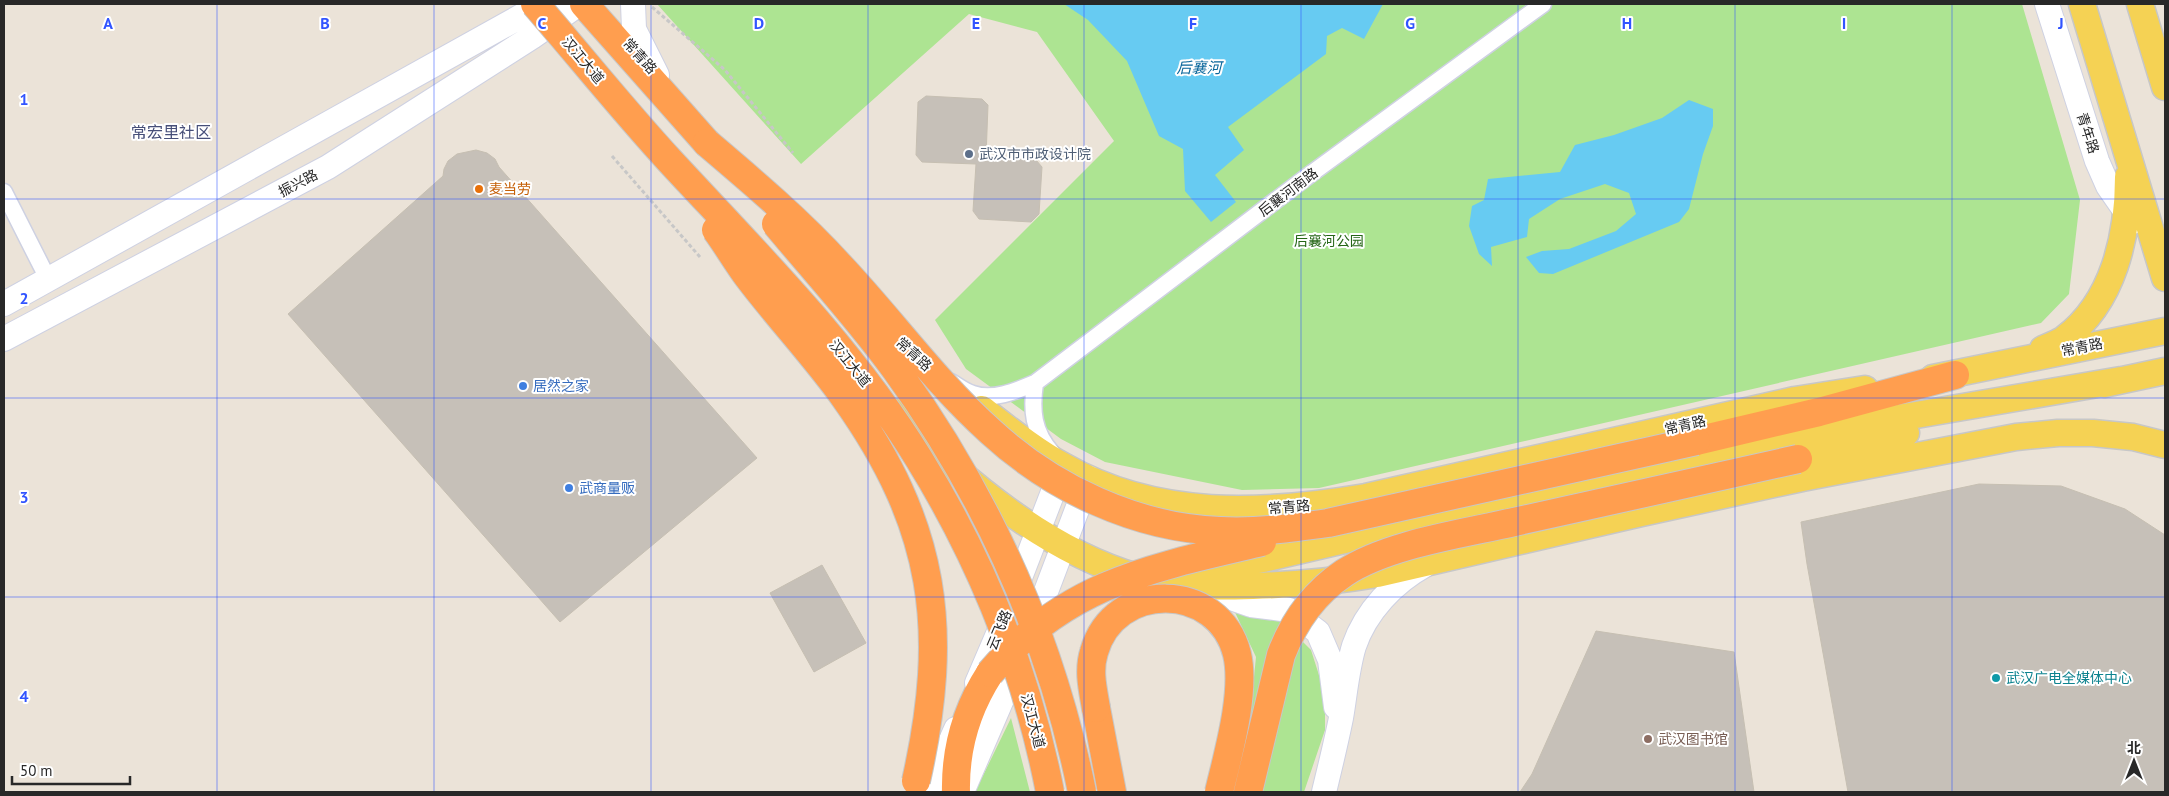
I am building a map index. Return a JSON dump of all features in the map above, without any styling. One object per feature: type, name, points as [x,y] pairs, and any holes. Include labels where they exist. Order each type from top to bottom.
[{"type":"highway","points":[[584,4],[707,143],[895,368],[959,466],[996,534],[1034,623],[1064,715],[1082,792]]},
{"type":"highway","name":"汉江大道","points":[[536,10],[668,158],[758,255],[825,332],[863,378],[919,458],[966,543],[1005,632],[1035,724],[1050,792]]},
{"type":"highway","points":[[707,143],[778,203],[840,265],[972,413],[1011,449],[1055,479],[1081,493],[1135,516],[1164,524],[1219,531],[1252,531],[1328,523]]},
{"type":"highway","points":[[668,158],[748,277],[798,336],[844,397],[868,432],[903,496],[922,556],[934,626],[934,677],[931,702],[926,735],[913,792]]},
{"type":"highway","points":[[956,792],[955,775],[960,738],[980,688],[1006,653],[1045,620],[1086,595],[1144,572],[1267,541],[1328,523],[1819,412],[1955,375]]},
{"type":"highway","points":[[1248,792],[1281,655],[1296,623],[1317,596],[1345,572],[1379,556],[1448,537],[1800,469]]},
{"type":"highway","points":[[1112,792],[1091,678],[1094,653],[1104,630],[1122,612],[1144,601],[1170,598],[1195,605],[1212,615],[1225,629],[1236,653],[1239,679],[1236,711],[1219,792]]},
{"type":"highway","points":[[1266,792],[1278,734],[1281,701],[1281,655]]},
{"type":"main road","name":"常青路","points":[[594,4],[857,299],[913,354],[996,420],[1063,466],[1089,478],[1137,495],[1193,506],[1248,510],[1300,507],[1366,497],[1794,400],[1955,375],[2165,331]]},
{"type":"main road","name":"青年路","points":[[2082,4],[2165,278]]},
{"type":"main road","points":[[2140,4],[2165,87]]},
{"type":"main road","points":[[536,10],[647,146],[848,364],[905,422],[958,471],[1038,531],[1062,546],[1106,567],[1138,577],[1201,588],[1335,582],[1434,561],[1800,469],[2016,437],[2050,434],[2101,434],[2133,437],[2165,445]]},
{"type":"main road","points":[[2020,360],[2064,339],[2087,316],[2101,298],[2119,254],[2126,213],[2128,159]]},
{"type":"main road","points":[[1138,577],[1174,575],[1263,559],[1692,459],[1851,427],[2165,371]]},
{"type":"main road","points":[[1800,469],[1839,450],[2121,380]]},
{"type":"main road","points":[[1839,450],[2020,420],[2060,418],[2123,422],[2165,437]]},
{"type":"street","name":"振兴路","points":[[4,304],[536,10],[579,4]]},
{"type":"street","name":"后襄河南路","points":[[913,354],[946,379],[973,394],[994,396],[1014,392],[1035,383],[1308,176],[1543,4]]},
{"type":"street","name":"青年路","points":[[2048,4],[2097,161],[2108,186],[2126,213],[2156,248]]},
{"type":"street","points":[[643,5],[634,29],[657,75]]},
{"type":"street","name":"振兴路","points":[[4,339],[328,167],[536,10]]},
{"type":"street","points":[[4,192],[48,279]]},
{"type":"street","points":[[1035,383],[1032,403],[1036,427],[1048,450],[1063,466]]},
{"type":"street","name":"云飞路","points":[[928,792],[997,636],[1063,466]]},
{"type":"street","points":[[962,792],[1028,639],[1089,478]]},
{"type":"street","points":[[1324,792],[1339,729],[1354,646],[1370,615],[1388,591],[1406,576],[1434,561]]},
{"type":"street","points":[[1201,588],[1251,604],[1289,610],[1318,632],[1330,660],[1339,729]]},
{"type":"path","points":[[643,5],[725,70],[793,153]]},
{"type":"path","points":[[612,156],[700,257]]},
{"type":"green space","name":"后襄河公园","points":[[657,4],[2022,4],[2080,200],[2069,294],[2041,323],[1319,488],[1242,490],[1105,462],[1061,439],[966,369],[935,320],[1114,141],[1037,32],[969,14],[801,164]]},
{"type":"green space","points":[[1233,608],[1279,618],[1311,650],[1325,694],[1325,730],[1304,792],[1234,792],[1249,727],[1256,657]]},
{"type":"green space","points":[[1011,718],[1030,792],[975,792]]},
{"type":"water","name":"后襄河","points":[[1064,4],[1383,4],[1364,39],[1342,28],[1327,36],[1326,54],[1228,127],[1244,150],[1215,175],[1236,202],[1211,222],[1185,191],[1183,149],[1159,136],[1127,61],[1088,20]]},
{"type":"water","points":[[1689,100],[1713,109],[1713,126],[1703,154],[1689,209],[1679,222],[1553,274],[1539,273],[1526,257],[1542,251],[1569,249],[1616,231],[1636,214],[1629,193],[1605,184],[1560,199],[1529,219],[1527,237],[1491,247],[1492,266],[1479,254],[1469,226],[1472,206],[1484,200],[1488,179],[1560,172],[1575,145],[1614,135],[1662,118]]},
{"type":"building","points":[[926,96],[982,99],[988,105],[986,157],[1036,160],[1042,167],[1039,214],[1031,222],[979,219],[973,211],[976,164],[922,162],[916,155],[918,102]]},
{"type":"building","name":"居然之家","points":[[476,150],[487,153],[495,159],[499,167],[757,458],[560,622],[288,314],[443,176],[448,161],[457,154]]},
{"type":"building","name":"武汉广电全媒体中心","points":[[1979,484],[2061,486],[2125,509],[2165,535],[2165,792],[1848,792],[1801,522]]},
{"type":"building","points":[[822,565],[866,643],[814,672],[770,593]]},
{"type":"building","name":"武汉图书馆","points":[[1596,631],[1734,652],[1754,792],[1520,792],[1532,774]]},
{"type":"place","name":"武汉市市政设计院","points":[[969,154]]},
{"type":"place","name":"麦当劳","points":[[479,189]]},
{"type":"place","name":"居然之家","points":[[523,386]]},
{"type":"place","name":"武商量贩","points":[[569,488]]},
{"type":"place","name":"武汉广电全媒体中心","points":[[1996,678]]},
{"type":"place","name":"武汉图书馆","points":[[1648,739]]},
{"type":"district","name":"常宏里社区","points":[[171,132]]}]
